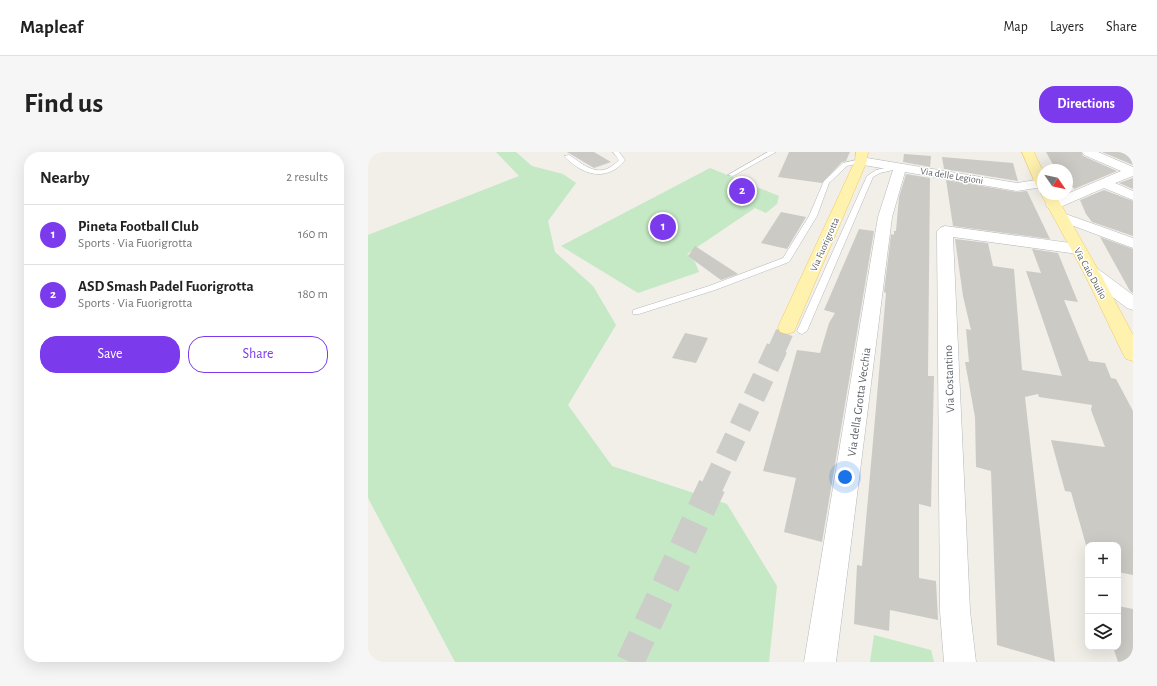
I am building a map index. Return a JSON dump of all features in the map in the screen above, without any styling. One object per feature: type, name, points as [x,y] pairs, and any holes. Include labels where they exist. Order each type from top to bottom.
[{"type":"main road","name":"Via Caio Duilio","points":[[1028,152],[1037,171]]},
{"type":"main road","name":"Via Fuorigrotta","points":[[795,329],[861,157]]},
{"type":"main road","name":"Via Caio Duilio","points":[[1051,200],[1131,346]]},
{"type":"street","points":[[1088,152],[1133,171]]},
{"type":"street","name":"Via delle Legioni","points":[[861,157],[900,167],[1017,187],[1037,193]]},
{"type":"street","name":"Via della Grotta Vecchia","points":[[820,662],[885,217],[900,167]]},
{"type":"street","points":[[1073,191],[1103,183],[1133,171]]},
{"type":"street","points":[[1103,183],[1133,196]]},
{"type":"street","points":[[1017,187],[1038,197],[1057,239],[1056,246]]},
{"type":"street","points":[[1054,200],[1133,243]]},
{"type":"street","name":"Via Costantino","points":[[960,662],[955,611],[944,231],[1078,249]]},
{"type":"street","points":[[1092,273],[1133,304]]},
{"type":"lane","points":[[567,156],[594,172],[608,172],[616,168],[622,160],[616,152]]},
{"type":"lane","points":[[731,175],[774,152]]},
{"type":"lane","points":[[636,312],[712,288],[786,260],[812,216],[826,182],[845,164],[861,157]]},
{"type":"lane","points":[[795,329],[870,176],[878,171],[900,167]]},
{"type":"green space","points":[[496,152],[516,152],[532,166],[563,174],[576,183],[548,221],[555,252],[593,286],[616,325],[568,405],[612,466],[727,504],[777,586],[769,662],[455,662],[368,498],[368,235],[519,176]]},
{"type":"green space","points":[[710,168],[779,196],[777,204],[766,213],[755,208],[687,254],[695,262],[699,272],[638,293],[561,246]]},
{"type":"green space","points":[[874,635],[931,650],[934,662],[870,662]]},
{"type":"building","points":[[567,152],[594,152],[611,162],[594,168]]},
{"type":"building","points":[[789,152],[850,152],[846,161],[842,162],[822,183],[778,177]]},
{"type":"building","points":[[1046,152],[1081,152],[1083,156],[1117,171],[1074,189],[1073,164],[1053,164]]},
{"type":"building","points":[[1102,152],[1133,152],[1133,165]]},
{"type":"building","points":[[904,154],[931,156],[930,167],[903,162]]},
{"type":"building","points":[[942,157],[1013,163],[1018,181],[944,169]]},
{"type":"building","points":[[906,174],[930,178],[928,376],[934,376],[931,507],[919,504],[919,578],[936,581],[938,620],[890,610],[889,631],[854,624],[857,565],[862,566],[886,293],[884,292],[891,234],[894,235],[894,231],[896,231],[899,197]]},
{"type":"building","points":[[1133,178],[1133,189],[1119,183]]},
{"type":"building","points":[[946,180],[1017,192],[1027,191],[1050,239],[953,226]]},
{"type":"building","points":[[1104,190],[1133,201],[1133,236],[1092,222],[1086,214],[1080,200]]},
{"type":"building","points":[[781,212],[806,217],[787,249],[761,243]]},
{"type":"building","points":[[859,229],[874,231],[822,542],[784,532],[796,478],[763,471],[797,350],[820,353],[829,323],[835,313],[824,310]]},
{"type":"building","points":[[1100,237],[1133,249],[1133,293],[1130,291]]},
{"type":"building","points":[[955,239],[988,243],[993,266],[1014,269],[1022,370],[1062,376],[1026,271],[1041,273],[1032,249],[1058,253],[1078,302],[1064,300],[1089,361],[1105,363],[1111,378],[1116,379],[1133,411],[1133,575],[1121,573],[1121,542],[1085,542],[1071,492],[1065,491],[1051,440],[1105,447],[1091,410],[1092,405],[1039,397],[1038,394],[1025,397],[1055,662],[997,645],[991,471],[976,467],[975,417],[965,362],[969,362],[966,329],[971,330],[963,296]]},
{"type":"building","points":[[695,246],[738,274],[721,280],[688,256]]},
{"type":"building","points":[[685,333],[708,338],[696,363],[672,358]]},
{"type":"building","points":[[1121,607],[1133,609],[1133,662],[1118,662],[1114,650],[1121,650]]},
{"type":"tunnel","points":[[777,349],[787,327]]},
{"type":"tunnel","points":[[712,487],[777,348]]},
{"type":"tunnel","points":[[630,662],[712,486]]},
{"type":"place","name":"ASD Smash Padel Fuorigrotta","points":[[742,191]]},
{"type":"place","name":"Pineta Football Club","points":[[663,227]]}]
